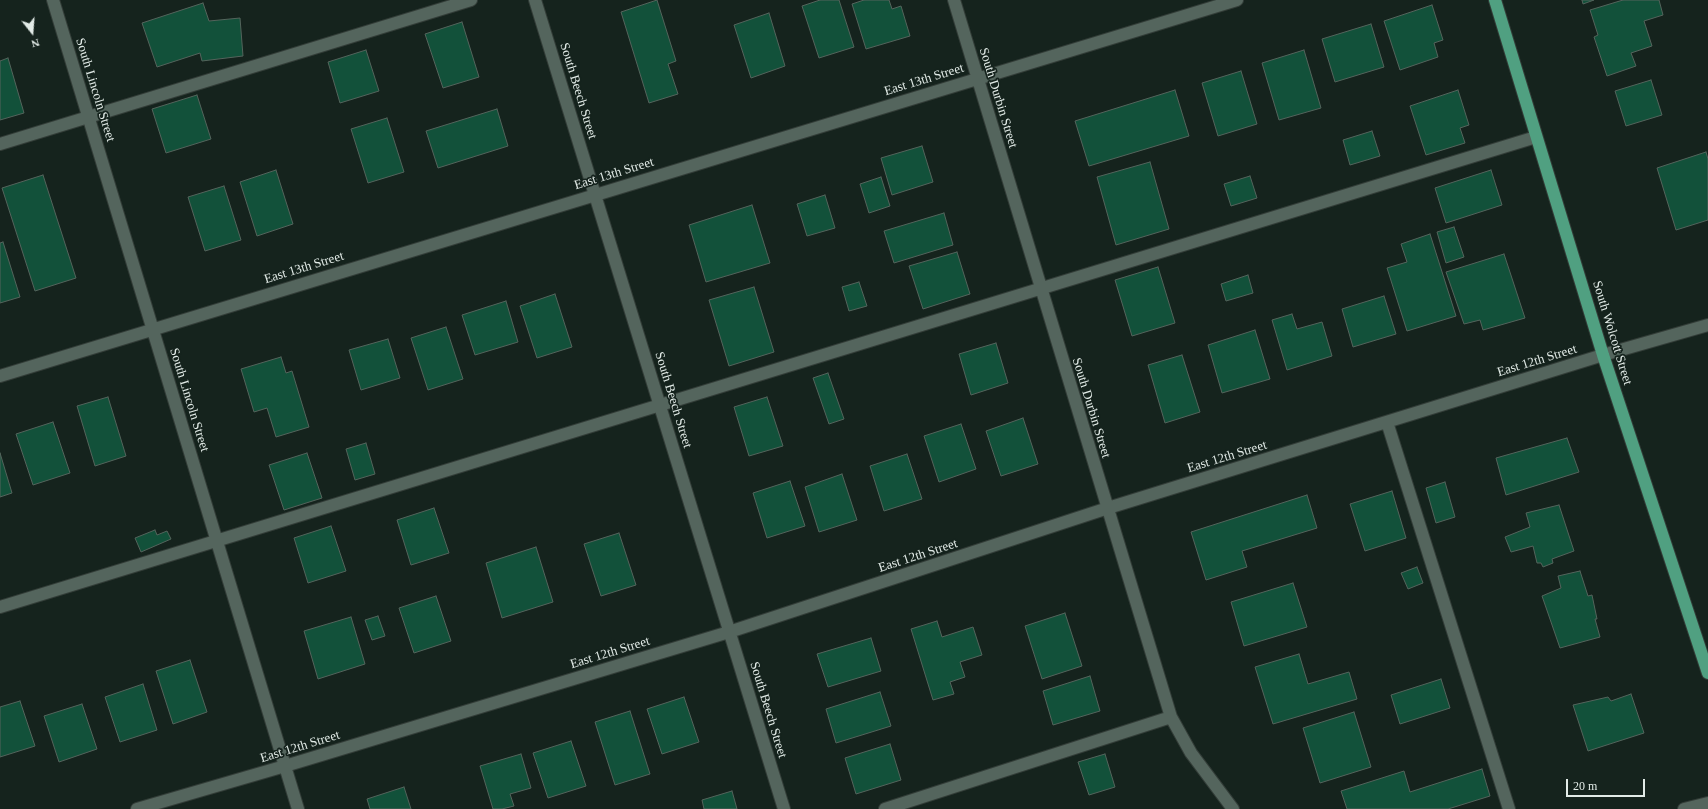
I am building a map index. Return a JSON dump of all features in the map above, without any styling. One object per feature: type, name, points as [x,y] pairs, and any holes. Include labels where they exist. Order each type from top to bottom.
[{"type":"main road","name":"South Wolcott Street","points":[[1495,0],[1603,355],[1708,673]]},
{"type":"street","name":"South Lincoln Street","points":[[53,0],[298,809]]},
{"type":"street","points":[[0,144],[471,0]]},
{"type":"street","name":"South Beech Street","points":[[535,0],[784,809]]},
{"type":"street","name":"South Durbin Street","points":[[954,0],[1040,289],[1171,717],[1191,754],[1233,809]]},
{"type":"street","name":"East 13th Street","points":[[0,376],[1237,0]]},
{"type":"street","points":[[0,607],[1536,137]]},
{"type":"street","name":"East 12th Street","points":[[137,809],[730,632],[1108,508],[1603,355],[1708,325]]},
{"type":"street","points":[[1387,422],[1509,809]]},
{"type":"street","points":[[885,809],[1171,717]]},
{"type":"street","points":[[1684,809],[1708,802]]},
{"type":"building","points":[[657,0],[676,61],[668,64],[678,94],[649,103],[621,12]]},
{"type":"building","points":[[820,0],[839,0],[854,47],[819,58],[802,6]]},
{"type":"building","points":[[864,0],[889,0],[892,9],[901,6],[910,36],[866,49],[852,4]]},
{"type":"building","points":[[1582,0],[1594,0],[1583,4]]},
{"type":"building","points":[[1623,0],[1659,0],[1663,15],[1644,21],[1652,46],[1631,53],[1636,66],[1607,76],[1594,37],[1598,35],[1590,10]]},
{"type":"building","points":[[203,3],[209,21],[240,18],[243,56],[202,61],[200,53],[157,67],[142,23]]},
{"type":"building","points":[[1432,5],[1443,40],[1434,43],[1438,57],[1400,70],[1384,21]]},
{"type":"building","points":[[769,13],[785,66],[751,78],[734,25]]},
{"type":"building","points":[[462,22],[479,77],[443,88],[425,34]]},
{"type":"building","points":[[1371,24],[1384,67],[1335,82],[1322,39]]},
{"type":"building","points":[[366,50],[379,91],[340,103],[328,62]]},
{"type":"building","points":[[1304,50],[1321,108],[1279,120],[1262,63]]},
{"type":"building","points":[[8,58],[24,113],[0,120],[0,61]]},
{"type":"building","points":[[1241,71],[1257,124],[1218,136],[1202,83]]},
{"type":"building","points":[[1651,80],[1662,115],[1626,126],[1615,91]]},
{"type":"building","points":[[1175,90],[1189,136],[1089,166],[1075,121]]},
{"type":"building","points":[[1458,90],[1469,125],[1460,128],[1465,143],[1426,155],[1410,106]]},
{"type":"building","points":[[197,95],[211,139],[166,153],[152,109]]},
{"type":"building","points":[[497,109],[508,146],[438,168],[426,131]]},
{"type":"building","points":[[387,118],[404,172],[368,183],[351,129]]},
{"type":"building","points":[[1372,131],[1380,156],[1350,165],[1343,140]]},
{"type":"building","points":[[922,146],[933,182],[892,195],[881,158]]},
{"type":"building","points":[[1706,152],[1708,159],[1708,220],[1676,230],[1657,168]]},
{"type":"building","points":[[1150,162],[1169,229],[1116,245],[1097,177]]},
{"type":"building","points":[[276,170],[293,224],[257,236],[240,182]]},
{"type":"building","points":[[1491,170],[1502,205],[1446,223],[1435,188]]},
{"type":"building","points":[[43,175],[76,278],[35,291],[2,188]]},
{"type":"building","points":[[1250,176],[1257,198],[1231,206],[1224,184]]},
{"type":"building","points":[[881,177],[890,206],[869,213],[860,184]]},
{"type":"building","points":[[224,186],[241,240],[205,251],[188,197]]},
{"type":"building","points":[[825,195],[835,228],[807,236],[797,204]]},
{"type":"building","points":[[752,205],[770,263],[706,282],[689,225]]},
{"type":"building","points":[[944,213],[953,245],[894,263],[884,231]]},
{"type":"building","points":[[1454,227],[1464,257],[1446,263],[1437,232]]},
{"type":"building","points":[[1430,234],[1456,316],[1407,331],[1387,268],[1407,262],[1401,244]]},
{"type":"building","points":[[3,242],[20,297],[0,303],[0,243]]},
{"type":"building","points":[[957,252],[970,294],[923,309],[909,266]]},
{"type":"building","points":[[1504,254],[1525,318],[1483,330],[1480,320],[1464,324],[1446,272]]},
{"type":"building","points":[[1158,267],[1175,323],[1132,336],[1115,280]]},
{"type":"building","points":[[1248,275],[1253,293],[1226,301],[1221,284]]},
{"type":"building","points":[[859,282],[867,306],[849,311],[842,287]]},
{"type":"building","points":[[754,287],[774,352],[729,366],[709,300]]},
{"type":"building","points":[[555,294],[572,347],[537,358],[520,306]]},
{"type":"building","points":[[1384,296],[1396,334],[1353,347],[1342,309]]},
{"type":"building","points":[[506,301],[518,342],[475,355],[462,315]]},
{"type":"building","points":[[1292,314],[1297,329],[1322,322],[1332,356],[1287,370],[1272,320]]},
{"type":"building","points":[[446,327],[463,379],[428,390],[411,338]]},
{"type":"building","points":[[1255,330],[1270,379],[1222,393],[1208,345]]},
{"type":"building","points":[[388,339],[400,378],[361,390],[349,350]]},
{"type":"building","points":[[996,343],[1008,383],[971,395],[959,354]]},
{"type":"building","points":[[1182,355],[1200,412],[1165,423],[1148,365]]},
{"type":"building","points":[[281,357],[286,373],[292,371],[309,427],[276,437],[267,408],[254,412],[241,369]]},
{"type":"building","points":[[828,373],[844,419],[829,424],[813,378]]},
{"type":"building","points":[[108,397],[126,456],[95,466],[77,406]]},
{"type":"building","points":[[767,397],[783,446],[749,456],[734,407]]},
{"type":"building","points":[[1023,418],[1038,464],[1001,476],[986,431]]},
{"type":"building","points":[[53,422],[70,473],[33,485],[16,434]]},
{"type":"building","points":[[961,424],[976,469],[939,482],[924,436]]},
{"type":"building","points":[[1567,438],[1579,472],[1506,495],[1496,458]]},
{"type":"building","points":[[366,443],[375,474],[355,480],[346,449]]},
{"type":"building","points":[[0,453],[12,493],[0,497]]},
{"type":"building","points":[[307,453],[322,498],[284,510],[269,465]]},
{"type":"building","points":[[907,454],[922,499],[884,511],[870,466]]},
{"type":"building","points":[[842,474],[857,520],[819,532],[805,487]]},
{"type":"building","points":[[790,481],[805,526],[767,538],[753,493]]},
{"type":"building","points":[[1445,482],[1455,517],[1436,523],[1426,488]]},
{"type":"building","points":[[1392,491],[1406,538],[1365,551],[1350,504]]},
{"type":"building","points":[[1307,495],[1317,528],[1242,551],[1247,567],[1206,580],[1191,532]]},
{"type":"building","points":[[1559,505],[1574,551],[1552,559],[1553,563],[1543,567],[1541,563],[1537,563],[1533,546],[1511,552],[1505,537],[1530,527],[1526,513]]},
{"type":"building","points":[[434,508],[449,553],[411,565],[397,520]]},
{"type":"building","points":[[331,526],[346,571],[308,583],[294,538]]},
{"type":"building","points":[[155,530],[157,535],[167,531],[171,539],[141,552],[135,538]]},
{"type":"building","points":[[619,533],[636,585],[601,596],[584,544]]},
{"type":"building","points":[[536,547],[553,602],[502,618],[486,563]]},
{"type":"building","points":[[1417,567],[1423,583],[1408,589],[1401,573]]},
{"type":"building","points":[[1580,571],[1588,596],[1592,595],[1597,619],[1595,619],[1600,637],[1560,648],[1542,596],[1561,588],[1558,576]]},
{"type":"building","points":[[1293,583],[1307,627],[1244,646],[1231,602]]},
{"type":"building","points":[[436,596],[451,641],[414,653],[399,608]]},
{"type":"building","points":[[1065,613],[1082,666],[1042,679],[1025,626]]},
{"type":"building","points":[[378,616],[385,636],[372,640],[365,620]]},
{"type":"building","points":[[351,617],[365,664],[318,679],[304,631]]},
{"type":"building","points":[[937,621],[942,637],[973,627],[982,655],[960,662],[965,677],[950,682],[954,694],[933,700],[911,629]]},
{"type":"building","points":[[871,638],[881,671],[828,687],[817,654]]},
{"type":"building","points":[[1299,654],[1308,684],[1349,672],[1357,699],[1273,724],[1255,667]]},
{"type":"building","points":[[190,660],[207,712],[173,724],[156,671]]},
{"type":"building","points":[[1090,676],[1100,711],[1053,725],[1043,691]]},
{"type":"building","points":[[1441,679],[1450,708],[1400,724],[1391,695]]},
{"type":"building","points":[[143,684],[157,730],[120,742],[105,697]]},
{"type":"building","points":[[880,692],[891,726],[836,743],[826,709]]},
{"type":"building","points":[[1631,694],[1644,733],[1588,751],[1573,705],[1608,697],[1611,701]]},
{"type":"building","points":[[684,697],[699,742],[662,754],[647,709]]},
{"type":"building","points":[[20,701],[35,746],[0,757],[0,707]]},
{"type":"building","points":[[82,704],[97,749],[59,762],[44,716]]},
{"type":"building","points":[[630,711],[650,774],[615,785],[595,722]]},
{"type":"building","points":[[1354,712],[1371,767],[1320,783],[1303,728]]},
{"type":"building","points":[[571,741],[586,786],[548,798],[533,753]]},
{"type":"building","points":[[890,744],[901,780],[856,794],[845,758]]},
{"type":"building","points":[[521,754],[531,788],[510,794],[514,806],[502,809],[493,809],[480,766]]},
{"type":"building","points":[[1105,754],[1115,787],[1089,795],[1078,762]]},
{"type":"building","points":[[1482,769],[1490,796],[1448,809],[1347,809],[1341,791],[1404,771],[1410,792]]},
{"type":"building","points":[[404,787],[411,809],[370,809],[367,799]]},
{"type":"building","points":[[732,791],[737,809],[704,809],[702,800]]}]
